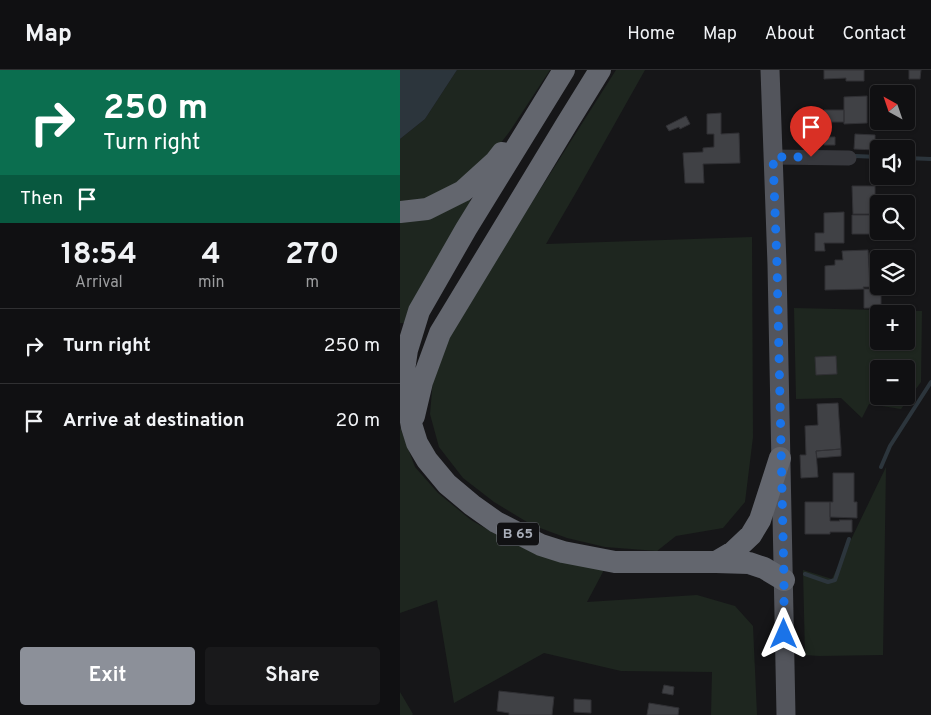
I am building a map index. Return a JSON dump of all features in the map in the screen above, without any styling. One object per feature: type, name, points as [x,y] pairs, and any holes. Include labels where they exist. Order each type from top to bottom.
[{"type":"highway","points":[[412,427],[422,382],[440,333],[600,70]]},
{"type":"highway","points":[[400,212],[427,209],[463,191],[495,162],[559,77]]},
{"type":"highway","name":"B 65","points":[[559,77],[466,229],[419,311],[407,350],[403,377],[412,427],[417,443],[427,460],[447,484],[472,505],[496,522],[541,545],[564,552],[615,562],[749,563],[764,568],[784,580]]},
{"type":"highway","points":[[716,562],[733,552],[752,536],[760,520],[780,458]]},
{"type":"main road","points":[[770,70],[777,275],[786,715]]},
{"type":"lane","points":[[773,157],[849,158]]},
{"type":"shaded area","points":[[400,70],[457,70],[425,119],[400,139]]},
{"type":"shaded area","points":[[457,70],[550,70],[510,131],[490,157],[459,185],[426,202],[400,205],[400,139],[425,119]]},
{"type":"shaded area","points":[[616,70],[645,70],[546,244],[752,237],[753,437],[745,502],[723,528],[676,536],[657,551],[605,547],[567,538],[532,525],[494,502],[463,478],[439,447],[430,414],[433,379],[448,338]]},
{"type":"shaded area","points":[[468,199],[473,203],[404,323],[400,323],[400,222]]},
{"type":"shaded area","points":[[794,308],[870,310],[870,350],[915,350],[915,311],[922,311],[921,382],[915,390],[915,360],[870,360],[870,404],[862,418],[841,398],[796,399]]},
{"type":"shaded area","points":[[875,405],[904,405],[901,409]]},
{"type":"shaded area","points":[[400,427],[415,467],[438,493],[471,520],[511,543],[554,558],[605,568],[587,602],[697,595],[735,606],[753,626],[757,715],[711,715],[712,672],[621,671],[544,653],[454,703],[437,600],[400,613]]},
{"type":"shaded area","points":[[886,467],[883,655],[805,655],[803,570],[832,579]]},
{"type":"shaded area","points":[[400,692],[413,714],[412,715],[400,715]]},
{"type":"building","points":[[824,70],[864,70],[864,81],[846,81],[846,78],[824,79]]},
{"type":"building","points":[[909,70],[921,70],[920,79],[909,79]]},
{"type":"building","points":[[867,96],[867,123],[844,124],[844,97]]},
{"type":"building","points":[[824,110],[844,110],[844,122],[824,122]]},
{"type":"building","points":[[721,113],[721,134],[739,133],[740,163],[703,164],[704,183],[685,183],[683,153],[703,152],[703,148],[714,147],[714,134],[707,134],[707,114]]},
{"type":"building","points":[[686,116],[690,124],[680,129],[679,127],[669,131],[666,126]]},
{"type":"building","points":[[802,116],[824,116],[824,140],[802,140]]},
{"type":"building","points":[[855,134],[875,135],[875,140],[870,140],[870,150],[854,149]]},
{"type":"building","points":[[824,137],[835,137],[835,145],[824,145]]},
{"type":"building","points":[[852,186],[875,186],[875,195],[870,195],[870,214],[853,214]]},
{"type":"building","points":[[844,212],[844,243],[824,243],[825,251],[815,251],[815,233],[824,233],[824,213]]},
{"type":"building","points":[[852,215],[870,215],[870,234],[852,234]]},
{"type":"building","points":[[868,250],[870,287],[863,287],[864,289],[825,290],[825,266],[835,265],[835,260],[843,260],[842,251]]},
{"type":"building","points":[[864,289],[870,289],[870,295],[881,295],[881,305],[870,305],[870,308],[864,308]]},
{"type":"building","points":[[836,356],[837,374],[816,375],[815,357]]},
{"type":"building","points":[[838,403],[841,449],[816,451],[818,477],[801,478],[800,455],[806,455],[805,426],[818,425],[817,404]]},
{"type":"building","points":[[841,449],[841,456],[817,458],[816,451]]},
{"type":"building","points":[[833,473],[854,473],[854,502],[857,502],[857,518],[830,517],[830,502],[833,502]]},
{"type":"building","points":[[805,502],[830,502],[830,521],[852,520],[852,532],[805,534]]},
{"type":"building","points":[[664,685],[674,687],[673,695],[662,693]]},
{"type":"building","points":[[499,691],[554,697],[552,715],[509,715],[509,713],[497,711]]},
{"type":"building","points":[[574,699],[591,700],[591,713],[574,712]]},
{"type":"building","points":[[649,703],[679,708],[678,715],[647,715]]},
{"type":"waterway","points":[[855,156],[870,157]]},
{"type":"waterway","points":[[915,158],[931,159]]},
{"type":"waterway","points":[[881,467],[890,446],[931,382]]},
{"type":"waterway","points":[[805,574],[828,582],[835,580],[849,539]]},
{"type":"route","points":[[784,634],[777,265],[773,157],[811,157]]}]
